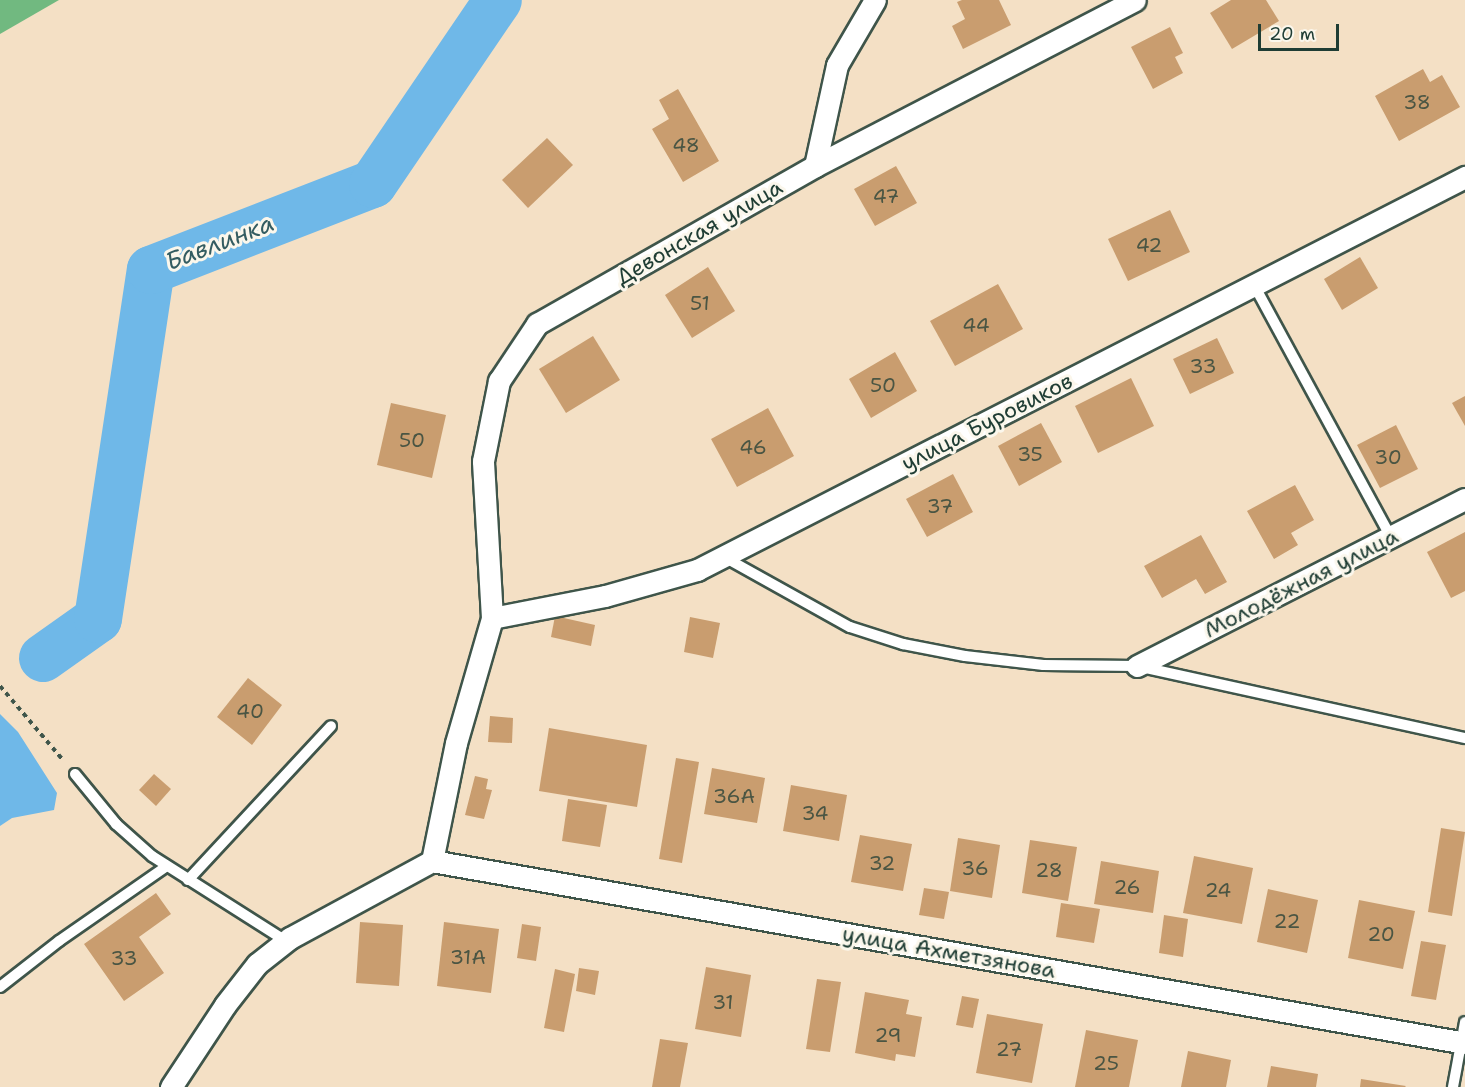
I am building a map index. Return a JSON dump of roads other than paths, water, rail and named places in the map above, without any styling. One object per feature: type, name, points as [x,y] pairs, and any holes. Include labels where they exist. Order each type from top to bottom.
[{"type":"street","points":[[814,166],[837,65],[875,0]]},
{"type":"street","name":"Девонская улица","points":[[432,861],[456,743],[492,618],[483,461],[499,381],[537,324],[814,166],[1135,0]]},
{"type":"street","name":"улица Буровиков","points":[[492,618],[605,596],[697,570],[1465,177]]},
{"type":"street","name":"Молодёжная улица","points":[[1137,666],[1465,499]]},
{"type":"street","points":[[171,1087],[225,1005],[257,964],[286,941],[432,861]]},
{"type":"street","name":"улица Ахметзянова","points":[[432,861],[1464,1036]]},
{"type":"lane","points":[[1254,285],[1391,537]]},
{"type":"lane","points":[[724,557],[850,627],[903,644],[964,656],[1043,665],[1137,666],[1465,738]]},
{"type":"lane","points":[[188,880],[331,726]]},
{"type":"lane","points":[[75,774],[116,824],[167,866],[286,941]]},
{"type":"lane","points":[[0,987],[59,941],[167,866]]},
{"type":"lane","points":[[1453,1087],[1464,1036]]},
{"type":"water","points":[[0,714],[18,732],[57,793],[54,810],[12,818],[0,826]]},
{"type":"waterway","name":"Бавлинка","points":[[43,658],[98,619],[151,270],[373,184],[498,0]]}]
